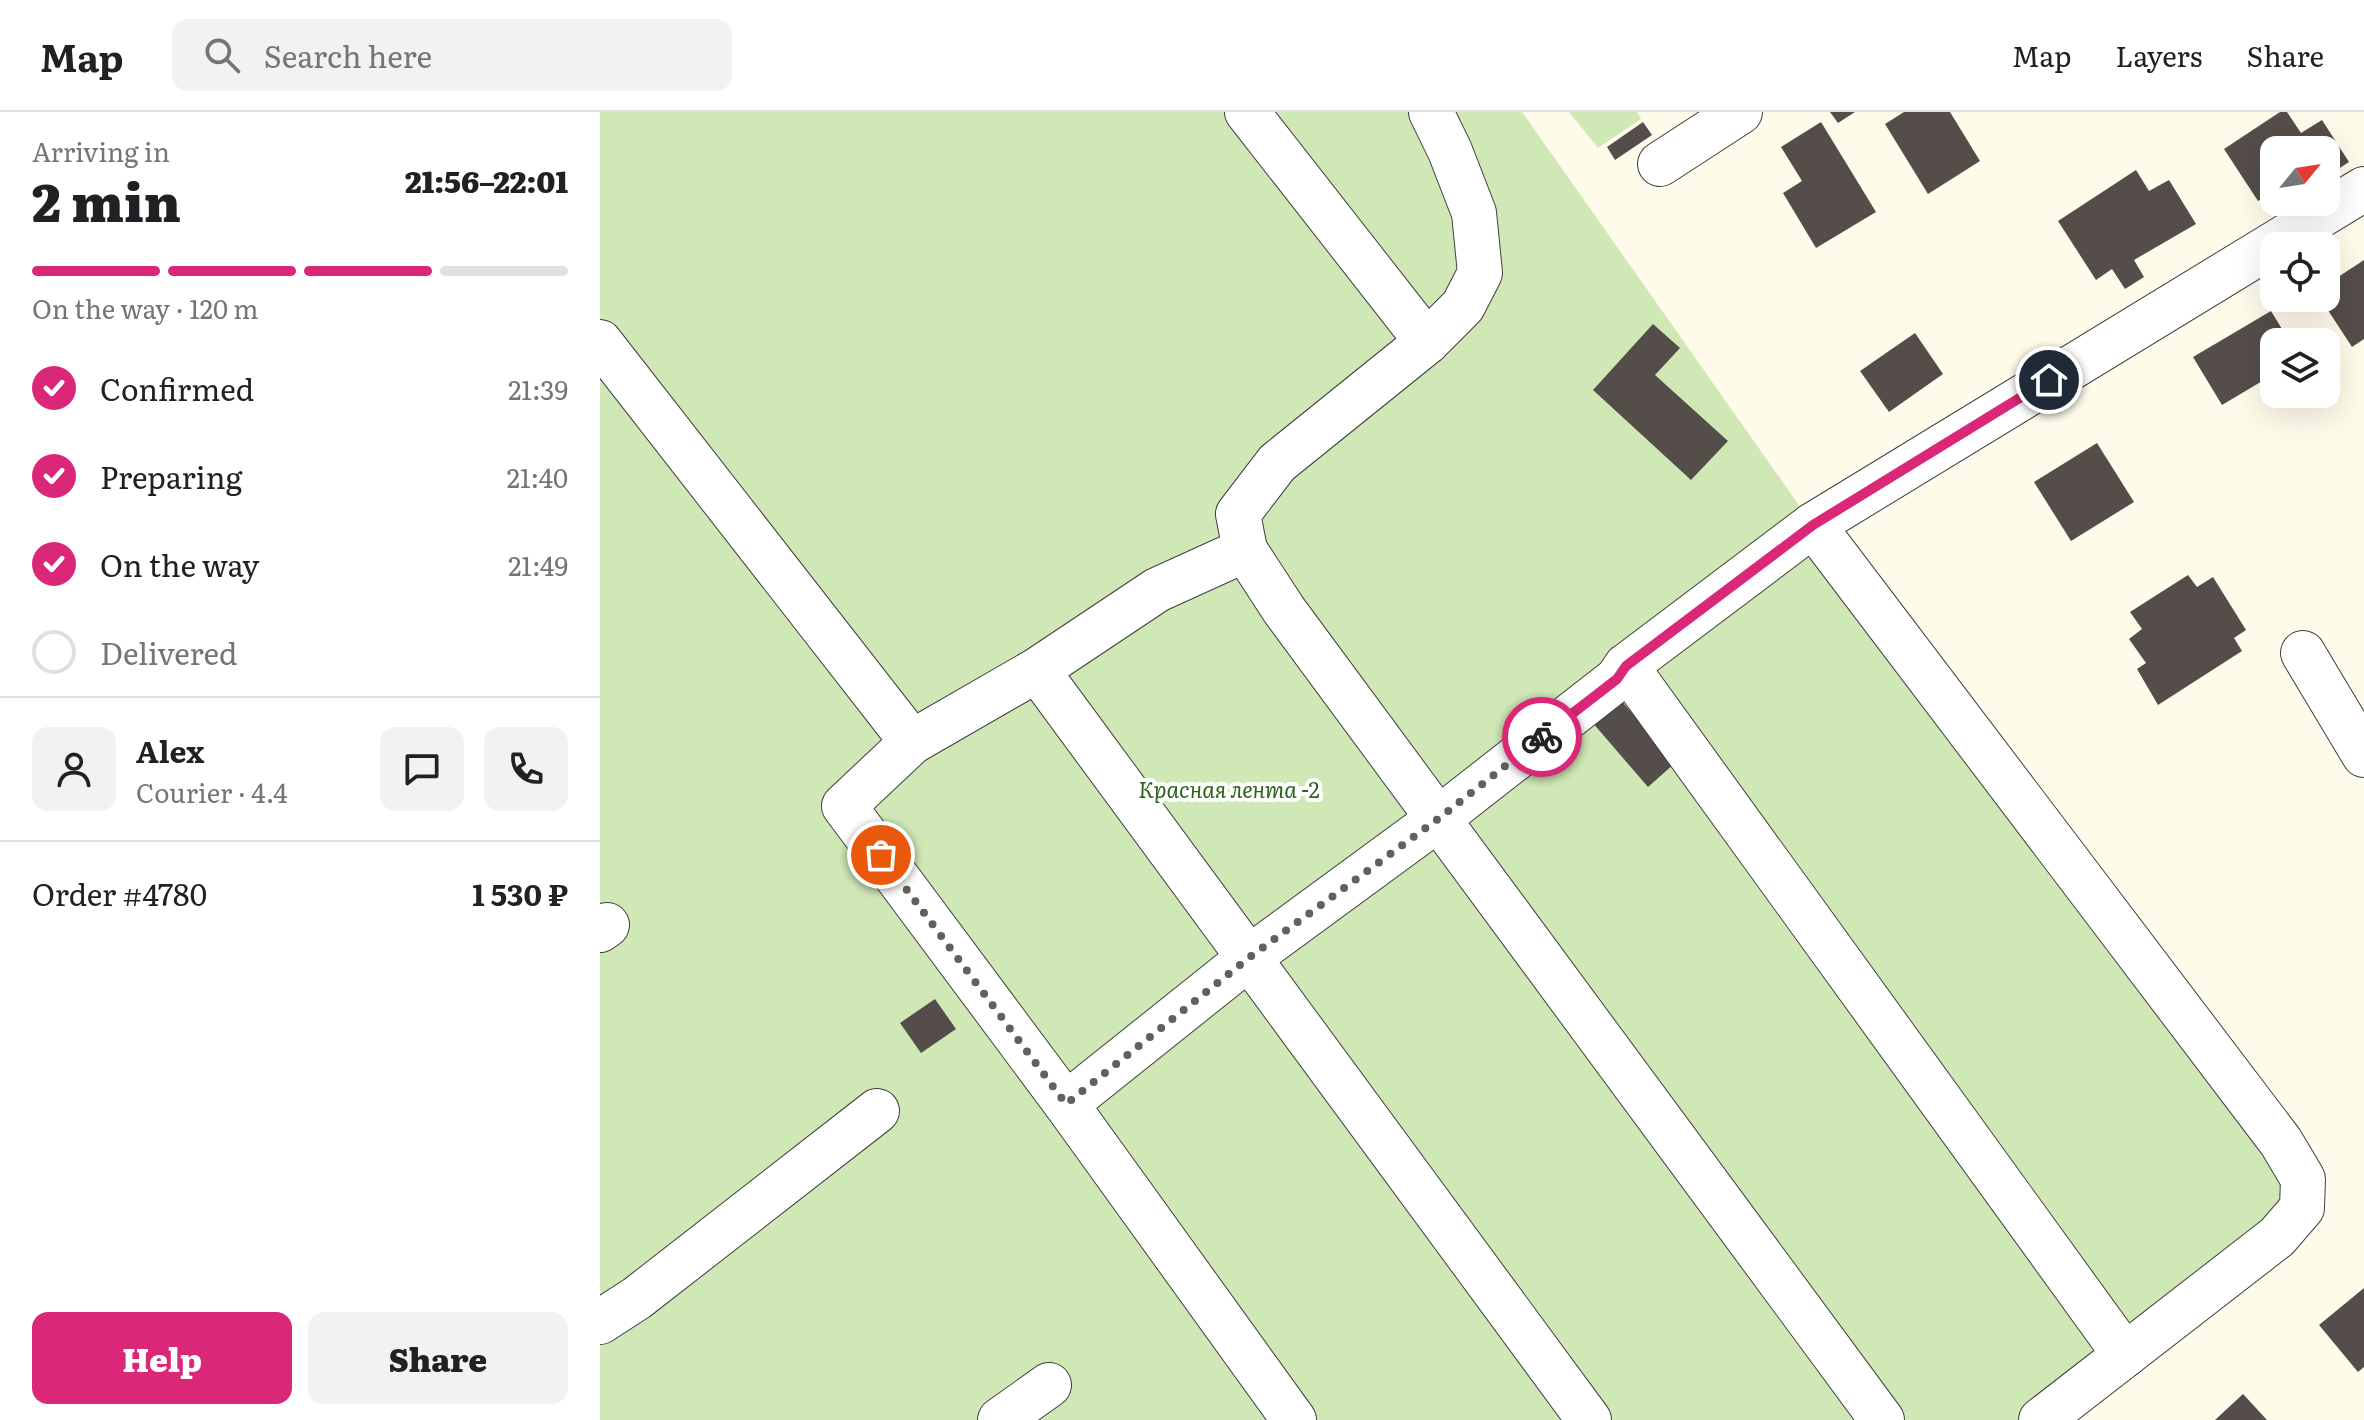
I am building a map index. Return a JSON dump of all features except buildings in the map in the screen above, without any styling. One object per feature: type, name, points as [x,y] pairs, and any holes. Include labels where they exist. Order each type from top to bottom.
[{"type":"street","points":[[1247,112],[1427,342]]},
{"type":"street","points":[[1431,112],[1474,213],[1480,273],[1463,306],[1427,342],[1277,463],[1238,514],[1245,550],[1284,610],[1882,1420]]},
{"type":"street","points":[[1660,164],[1740,112]]},
{"type":"street","points":[[1066,1104],[1250,957],[1438,819],[1617,679],[1626,666],[1813,525],[2364,189]]},
{"type":"street","points":[[600,342],[912,742]]},
{"type":"street","points":[[1813,525],[2281,1142],[2303,1179],[2302,1208],[2277,1237],[2041,1420]]},
{"type":"street","points":[[1245,550],[1157,590],[1037,670],[912,742],[844,806],[1066,1104],[1294,1420]]},
{"type":"street","points":[[2303,653],[2364,755]]},
{"type":"street","points":[[1626,666],[2125,1355]]},
{"type":"street","points":[[1037,670],[1589,1420]]},
{"type":"street","points":[[600,1322],[637,1298],[877,1111]]},
{"type":"street","points":[[1000,1420],[1049,1385]]},
{"type":"green space","name":"Красная лента -2","points":[[600,112],[1522,112],[2302,1208],[2041,1420],[600,1420]]},
{"type":"green space","points":[[1569,112],[1637,112],[1641,119],[1598,148]]},
{"type":"way so far","points":[[881,855],[1066,1104],[1250,957],[1438,819],[1542,737]]},
{"type":"route","points":[[1542,737],[1617,679],[1626,666],[1813,525],[2049,380]]}]
